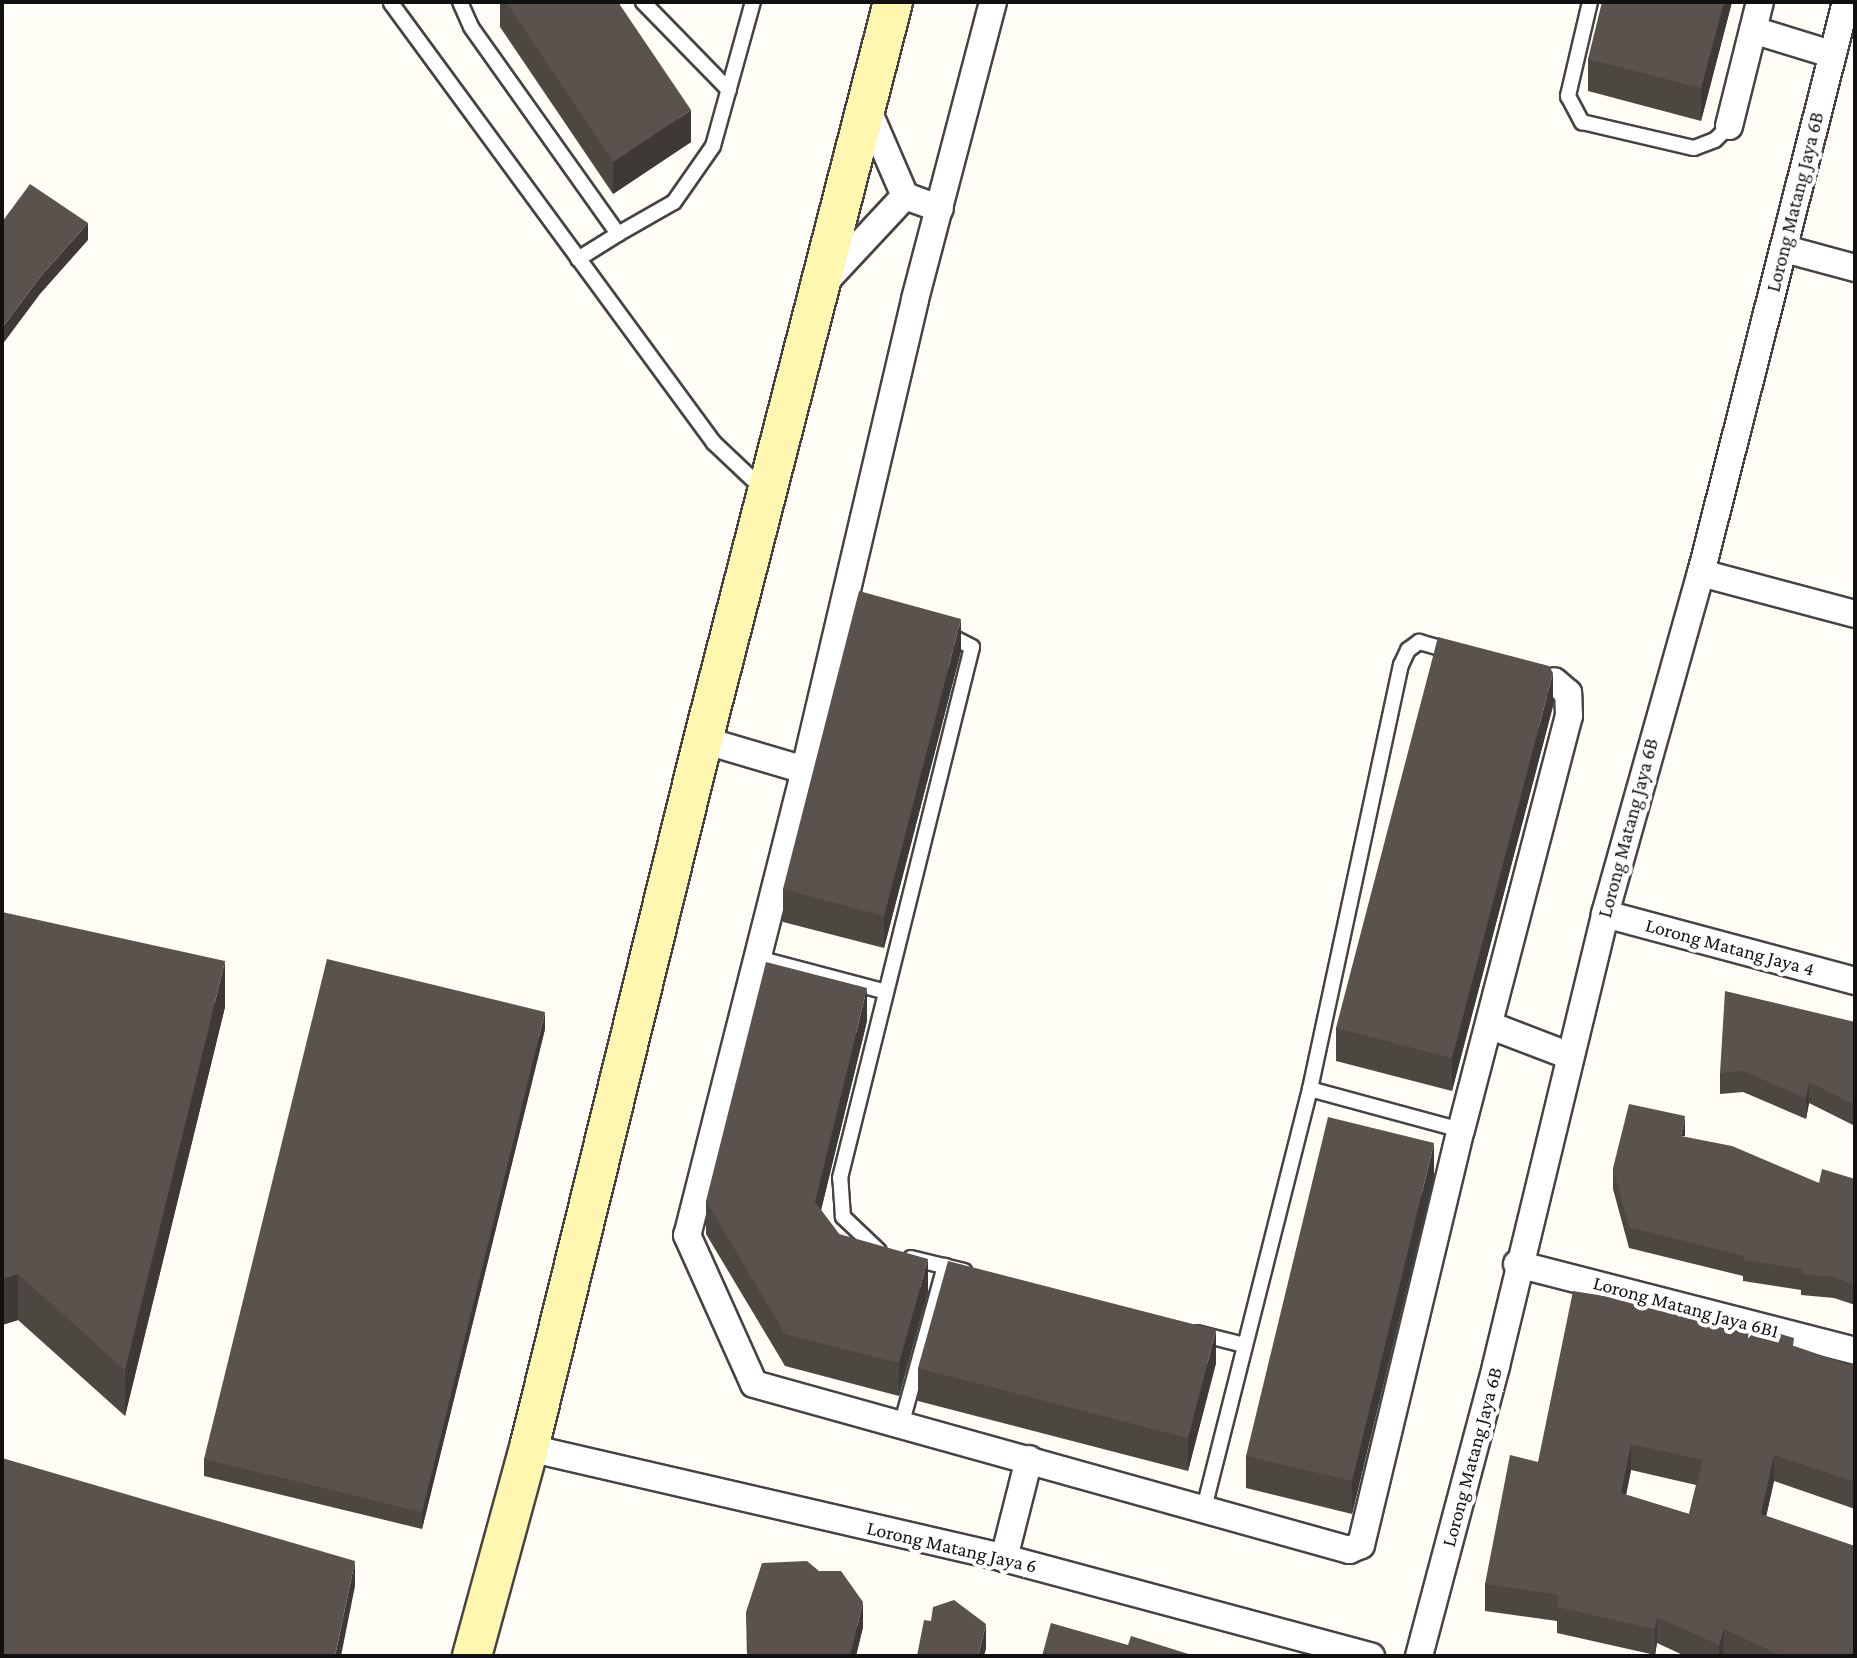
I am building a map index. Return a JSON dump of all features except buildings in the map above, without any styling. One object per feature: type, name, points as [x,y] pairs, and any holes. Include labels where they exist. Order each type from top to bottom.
[{"type":"street","points":[[472,1656],[529,1448],[703,740],[893,2]]},
{"type":"street","points":[[993,2],[940,209],[848,608],[687,1235],[754,1384],[902,1422],[1349,1550],[1361,1545],[1461,1130],[1569,716],[1568,693],[1546,679]]},
{"type":"street","points":[[1729,126],[1760,2]]},
{"type":"street","name":"Lorong Matang Jaya 6B","points":[[1419,1656],[1496,1366],[1517,1264],[1605,914],[1701,573],[1846,2]]},
{"type":"street","points":[[1753,30],[1831,54]]},
{"type":"street","points":[[866,106],[905,196],[940,209]]},
{"type":"street","points":[[820,287],[905,196]]},
{"type":"street","points":[[1785,249],[1855,268]]},
{"type":"street","points":[[1701,573],[1855,614]]},
{"type":"street","points":[[703,740],[805,770]]},
{"type":"street","name":"Lorong Matang Jaya 4","points":[[1605,914],[1855,981]]},
{"type":"street","points":[[1489,1025],[1570,1056]]},
{"type":"street","name":"Lorong Matang Jaya 6B1","points":[[1517,1264],[1855,1351]]},
{"type":"street","name":"Lorong Matang Jaya 6","points":[[529,1448],[1004,1558],[1371,1656]]},
{"type":"street","points":[[1004,1558],[1029,1459]]},
{"type":"lane","points":[[460,2],[471,27],[618,234]]},
{"type":"lane","points":[[643,2],[729,90]]},
{"type":"lane","points":[[578,259],[674,202],[713,146],[753,2]]},
{"type":"lane","points":[[1590,2],[1568,96],[1582,122],[1694,148],[1715,140],[1729,126]]},
{"type":"lane","points":[[391,3],[714,443],[768,494]]},
{"type":"lane","points":[[926,628],[966,639],[972,647],[883,991],[840,1178],[843,1217],[874,1250],[974,1274]]},
{"type":"lane","points":[[1204,1508],[1310,1089],[1401,665],[1419,642],[1464,655]]},
{"type":"lane","points":[[758,958],[883,991]]},
{"type":"lane","points":[[1310,1089],[1461,1130]]},
{"type":"lane","points":[[902,1422],[945,1266]]},
{"type":"lane","points":[[1184,1329],[1244,1345]]}]
